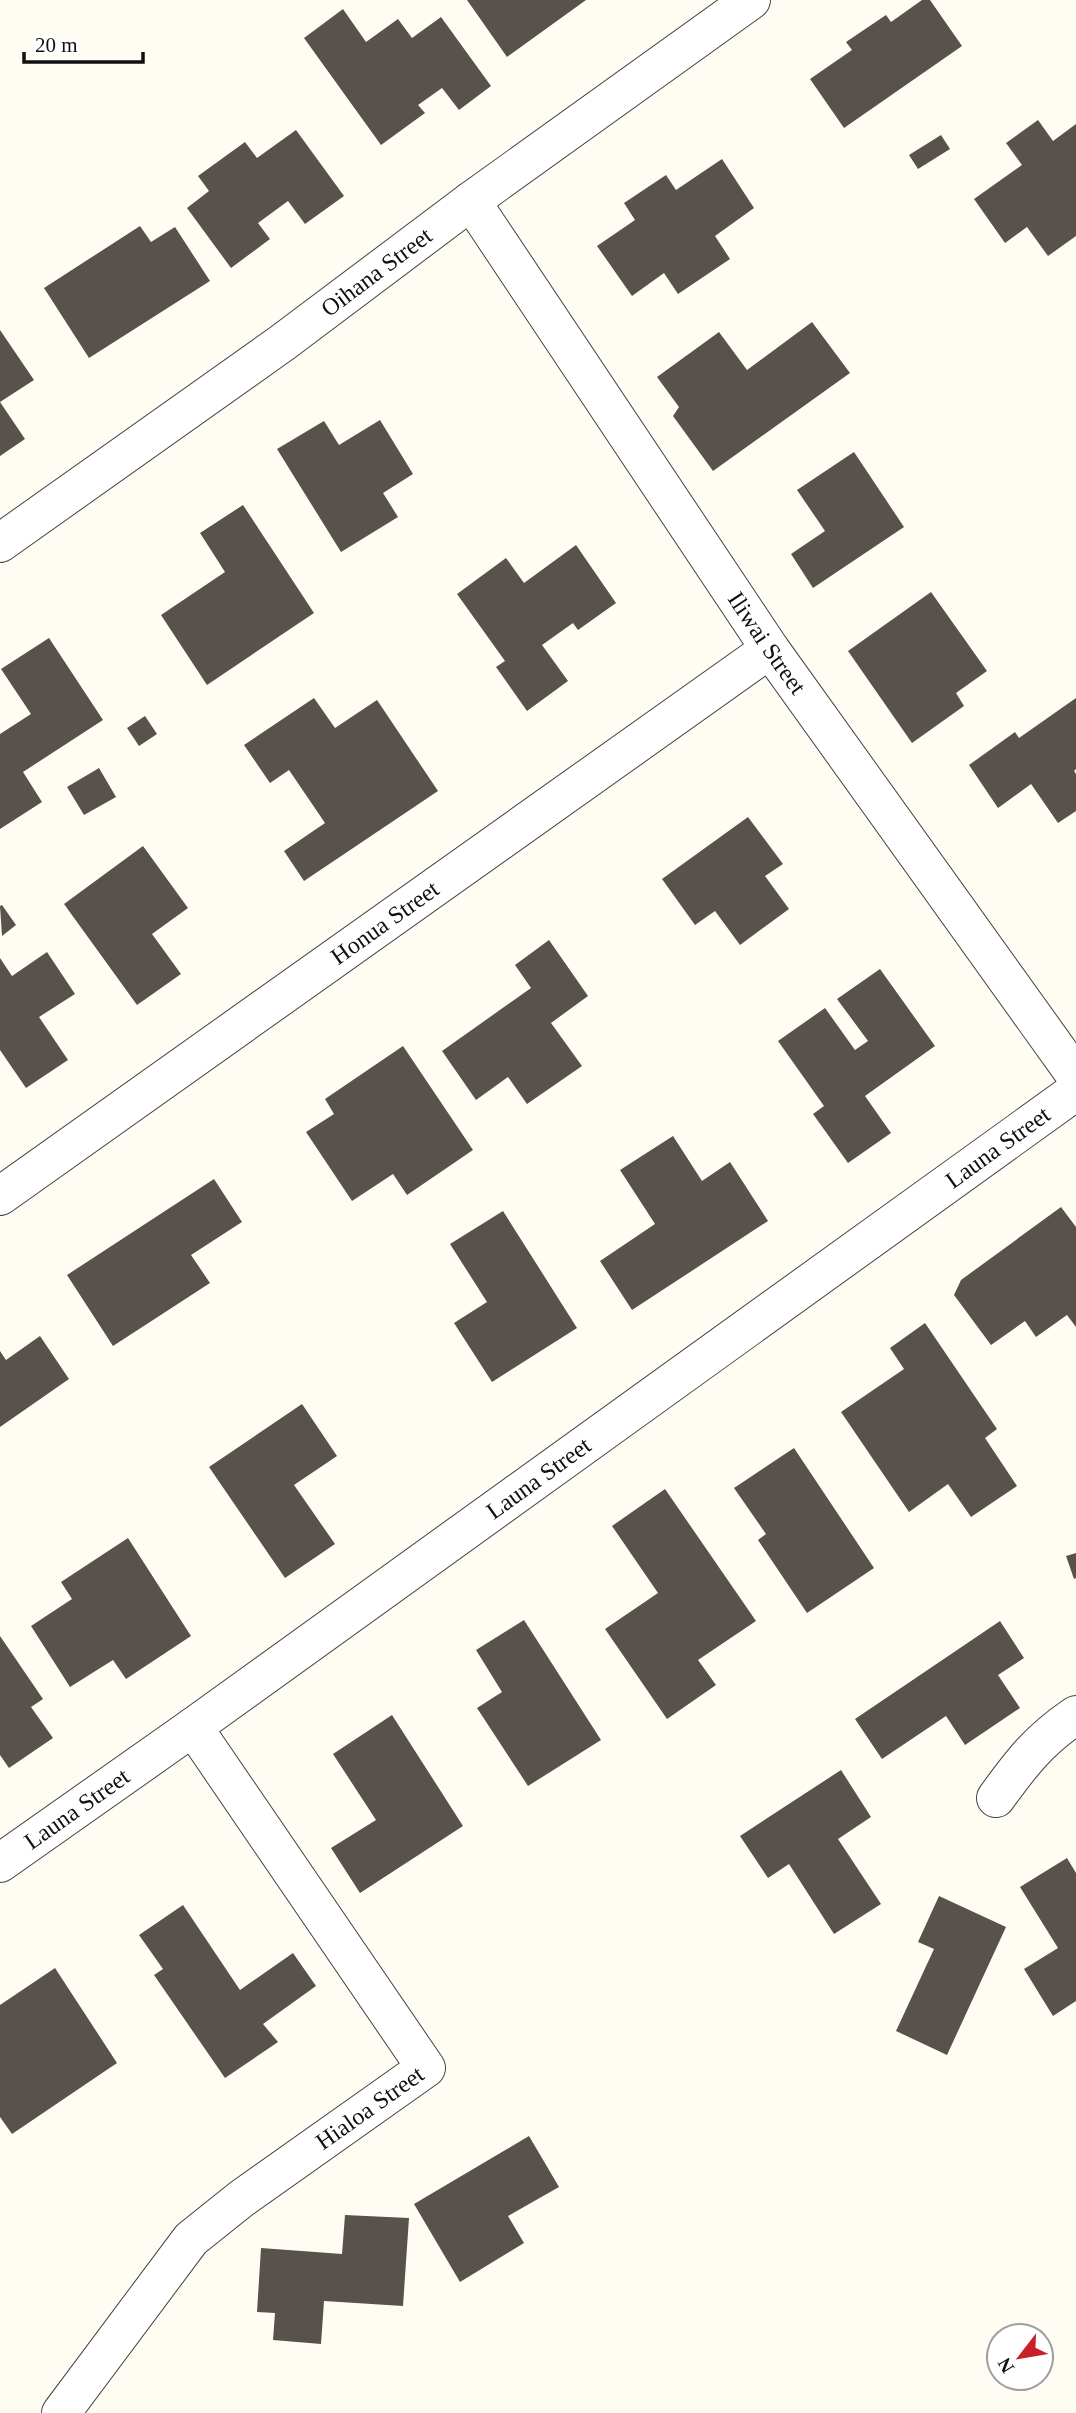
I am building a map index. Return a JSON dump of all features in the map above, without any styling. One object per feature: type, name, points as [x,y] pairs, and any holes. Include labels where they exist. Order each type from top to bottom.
[{"type":"street","name":"Oihana Street","points":[[0,543],[282,343],[471,201],[751,0]]},
{"type":"street","name":"Iliwai Street","points":[[471,201],[771,649],[1076,1076]]},
{"type":"street","name":"Honua Street","points":[[0,1196],[771,649]]},
{"type":"street","name":"Launa Street","points":[[0,1863],[1076,1091]]},
{"type":"street","points":[[996,1798],[1028,1754],[1076,1715]]},
{"type":"street","name":"Hialoa Street","points":[[61,2413],[191,2239],[241,2199],[426,2068],[193,1727]]},
{"type":"building","points":[[467,0],[586,0],[507,57]]},
{"type":"building","points":[[922,0],[930,0],[962,46],[844,128],[810,79],[852,50],[846,42],[886,15],[891,22]]},
{"type":"building","points":[[343,9],[366,42],[398,19],[412,38],[441,17],[491,86],[459,110],[442,88],[418,105],[425,113],[381,145],[304,38]]},
{"type":"building","points":[[1038,120],[1053,141],[1076,124],[1076,236],[1048,256],[1027,227],[1005,243],[974,199],[1022,165],[1006,143]]},
{"type":"building","points":[[296,130],[344,196],[305,224],[288,201],[258,223],[270,239],[231,268],[187,208],[209,191],[198,176],[245,142],[257,158]]},
{"type":"building","points":[[941,135],[950,149],[918,169],[909,155]]},
{"type":"building","points":[[722,159],[754,208],[715,236],[730,259],[678,294],[664,273],[632,296],[597,246],[635,220],[624,203],[666,175],[676,190]]},
{"type":"building","points":[[140,226],[151,242],[175,227],[210,281],[89,358],[44,288]]},
{"type":"building","points":[[812,322],[850,373],[713,471],[673,416],[679,407],[657,377],[719,332],[747,370]]},
{"type":"building","points":[[0,330],[34,380],[0,402]]},
{"type":"building","points":[[0,402],[25,439],[0,456]]},
{"type":"building","points":[[380,420],[413,474],[383,493],[398,517],[341,552],[277,449],[324,421],[339,445]]},
{"type":"building","points":[[854,452],[904,527],[813,588],[791,554],[825,531],[797,490]]},
{"type":"building","points":[[243,505],[314,613],[207,685],[161,615],[225,572],[200,533]]},
{"type":"building","points":[[576,545],[616,603],[578,630],[573,623],[542,645],[568,681],[527,711],[496,667],[505,661],[457,594],[506,558],[524,583]]},
{"type":"building","points":[[931,592],[987,671],[956,693],[964,706],[912,743],[848,651]]},
{"type":"building","points":[[49,638],[103,720],[23,772],[42,802],[0,829],[0,734],[31,714],[1,669]]},
{"type":"building","points":[[314,698],[335,728],[377,700],[438,791],[304,881],[284,851],[325,823],[289,770],[270,783],[244,745]]},
{"type":"building","points":[[1076,698],[1076,811],[1058,823],[1031,784],[998,808],[969,765],[1015,732],[1019,738]]},
{"type":"building","points":[[145,716],[157,734],[139,746],[127,728]]},
{"type":"building","points":[[99,768],[116,797],[84,815],[67,787]]},
{"type":"building","points":[[748,817],[783,864],[765,876],[789,909],[740,945],[715,911],[695,925],[662,879]]},
{"type":"building","points":[[143,846],[188,908],[152,934],[181,974],[137,1005],[64,904]]},
{"type":"building","points":[[2,905],[16,925],[2,936],[0,906]]},
{"type":"building","points":[[549,940],[588,996],[551,1023],[582,1066],[527,1104],[508,1077],[476,1100],[442,1051],[531,988],[515,965]]},
{"type":"building","points":[[47,952],[75,994],[39,1017],[68,1060],[26,1088],[0,1050],[0,958],[12,976]]},
{"type":"building","points":[[880,969],[935,1046],[865,1096],[891,1133],[848,1163],[813,1114],[824,1106],[778,1041],[825,1008],[855,1050],[868,1041],[837,999]]},
{"type":"building","points":[[403,1046],[473,1150],[407,1195],[393,1174],[352,1201],[306,1132],[334,1114],[325,1099]]},
{"type":"building","points":[[673,1136],[702,1181],[730,1162],[768,1221],[632,1310],[600,1261],[655,1224],[620,1170]]},
{"type":"building","points":[[214,1179],[242,1222],[191,1255],[210,1283],[113,1346],[67,1275]]},
{"type":"building","points":[[1061,1207],[1076,1227],[1076,1327],[1067,1315],[1036,1337],[1025,1321],[991,1345],[954,1295],[961,1280]]},
{"type":"building","points":[[503,1211],[577,1328],[492,1382],[454,1323],[487,1302],[450,1244]]},
{"type":"building","points":[[925,1323],[997,1429],[985,1438],[1017,1486],[971,1517],[948,1484],[909,1512],[841,1412],[904,1369],[890,1348]]},
{"type":"building","points":[[40,1336],[69,1379],[0,1427],[0,1351],[6,1360]]},
{"type":"building","points":[[302,1404],[337,1456],[294,1485],[335,1544],[285,1578],[209,1467]]},
{"type":"building","points":[[794,1448],[874,1568],[807,1613],[758,1540],[766,1534],[734,1488]]},
{"type":"building","points":[[665,1489],[756,1621],[698,1660],[716,1685],[667,1719],[605,1629],[658,1593],[612,1526]]},
{"type":"building","points":[[128,1538],[191,1636],[126,1679],[113,1660],[70,1687],[31,1626],[72,1599],[61,1582]]},
{"type":"building","points":[[1076,1553],[1076,1578],[1074,1579],[1066,1556]]},
{"type":"building","points":[[524,1620],[601,1740],[528,1786],[477,1708],[502,1692],[476,1650]]},
{"type":"building","points":[[1000,1621],[1024,1658],[998,1675],[1020,1708],[965,1745],[946,1716],[882,1759],[855,1719]]},
{"type":"building","points":[[0,1636],[43,1699],[31,1707],[53,1738],[9,1768],[0,1755]]},
{"type":"building","points":[[392,1715],[463,1826],[360,1893],[331,1848],[376,1820],[333,1754]]},
{"type":"building","points":[[841,1770],[871,1817],[838,1839],[881,1904],[834,1934],[789,1864],[768,1878],[740,1836]]},
{"type":"building","points":[[1067,1858],[1076,1873],[1076,2001],[1053,2016],[1024,1969],[1058,1948],[1020,1887]]},
{"type":"building","points":[[939,1896],[1006,1927],[947,2055],[896,2031],[934,1949],[918,1942]]},
{"type":"building","points":[[183,1905],[240,1990],[293,1953],[316,1986],[263,2024],[278,2042],[225,2078],[154,1975],[163,1969],[139,1935]]},
{"type":"building","points":[[55,1968],[117,2063],[12,2134],[0,2117],[0,2005]]},
{"type":"building","points":[[529,2136],[559,2187],[508,2216],[524,2243],[460,2282],[414,2204]]},
{"type":"building","points":[[345,2215],[409,2218],[403,2306],[324,2301],[321,2344],[273,2340],[275,2313],[257,2312],[261,2248],[342,2254]]}]
